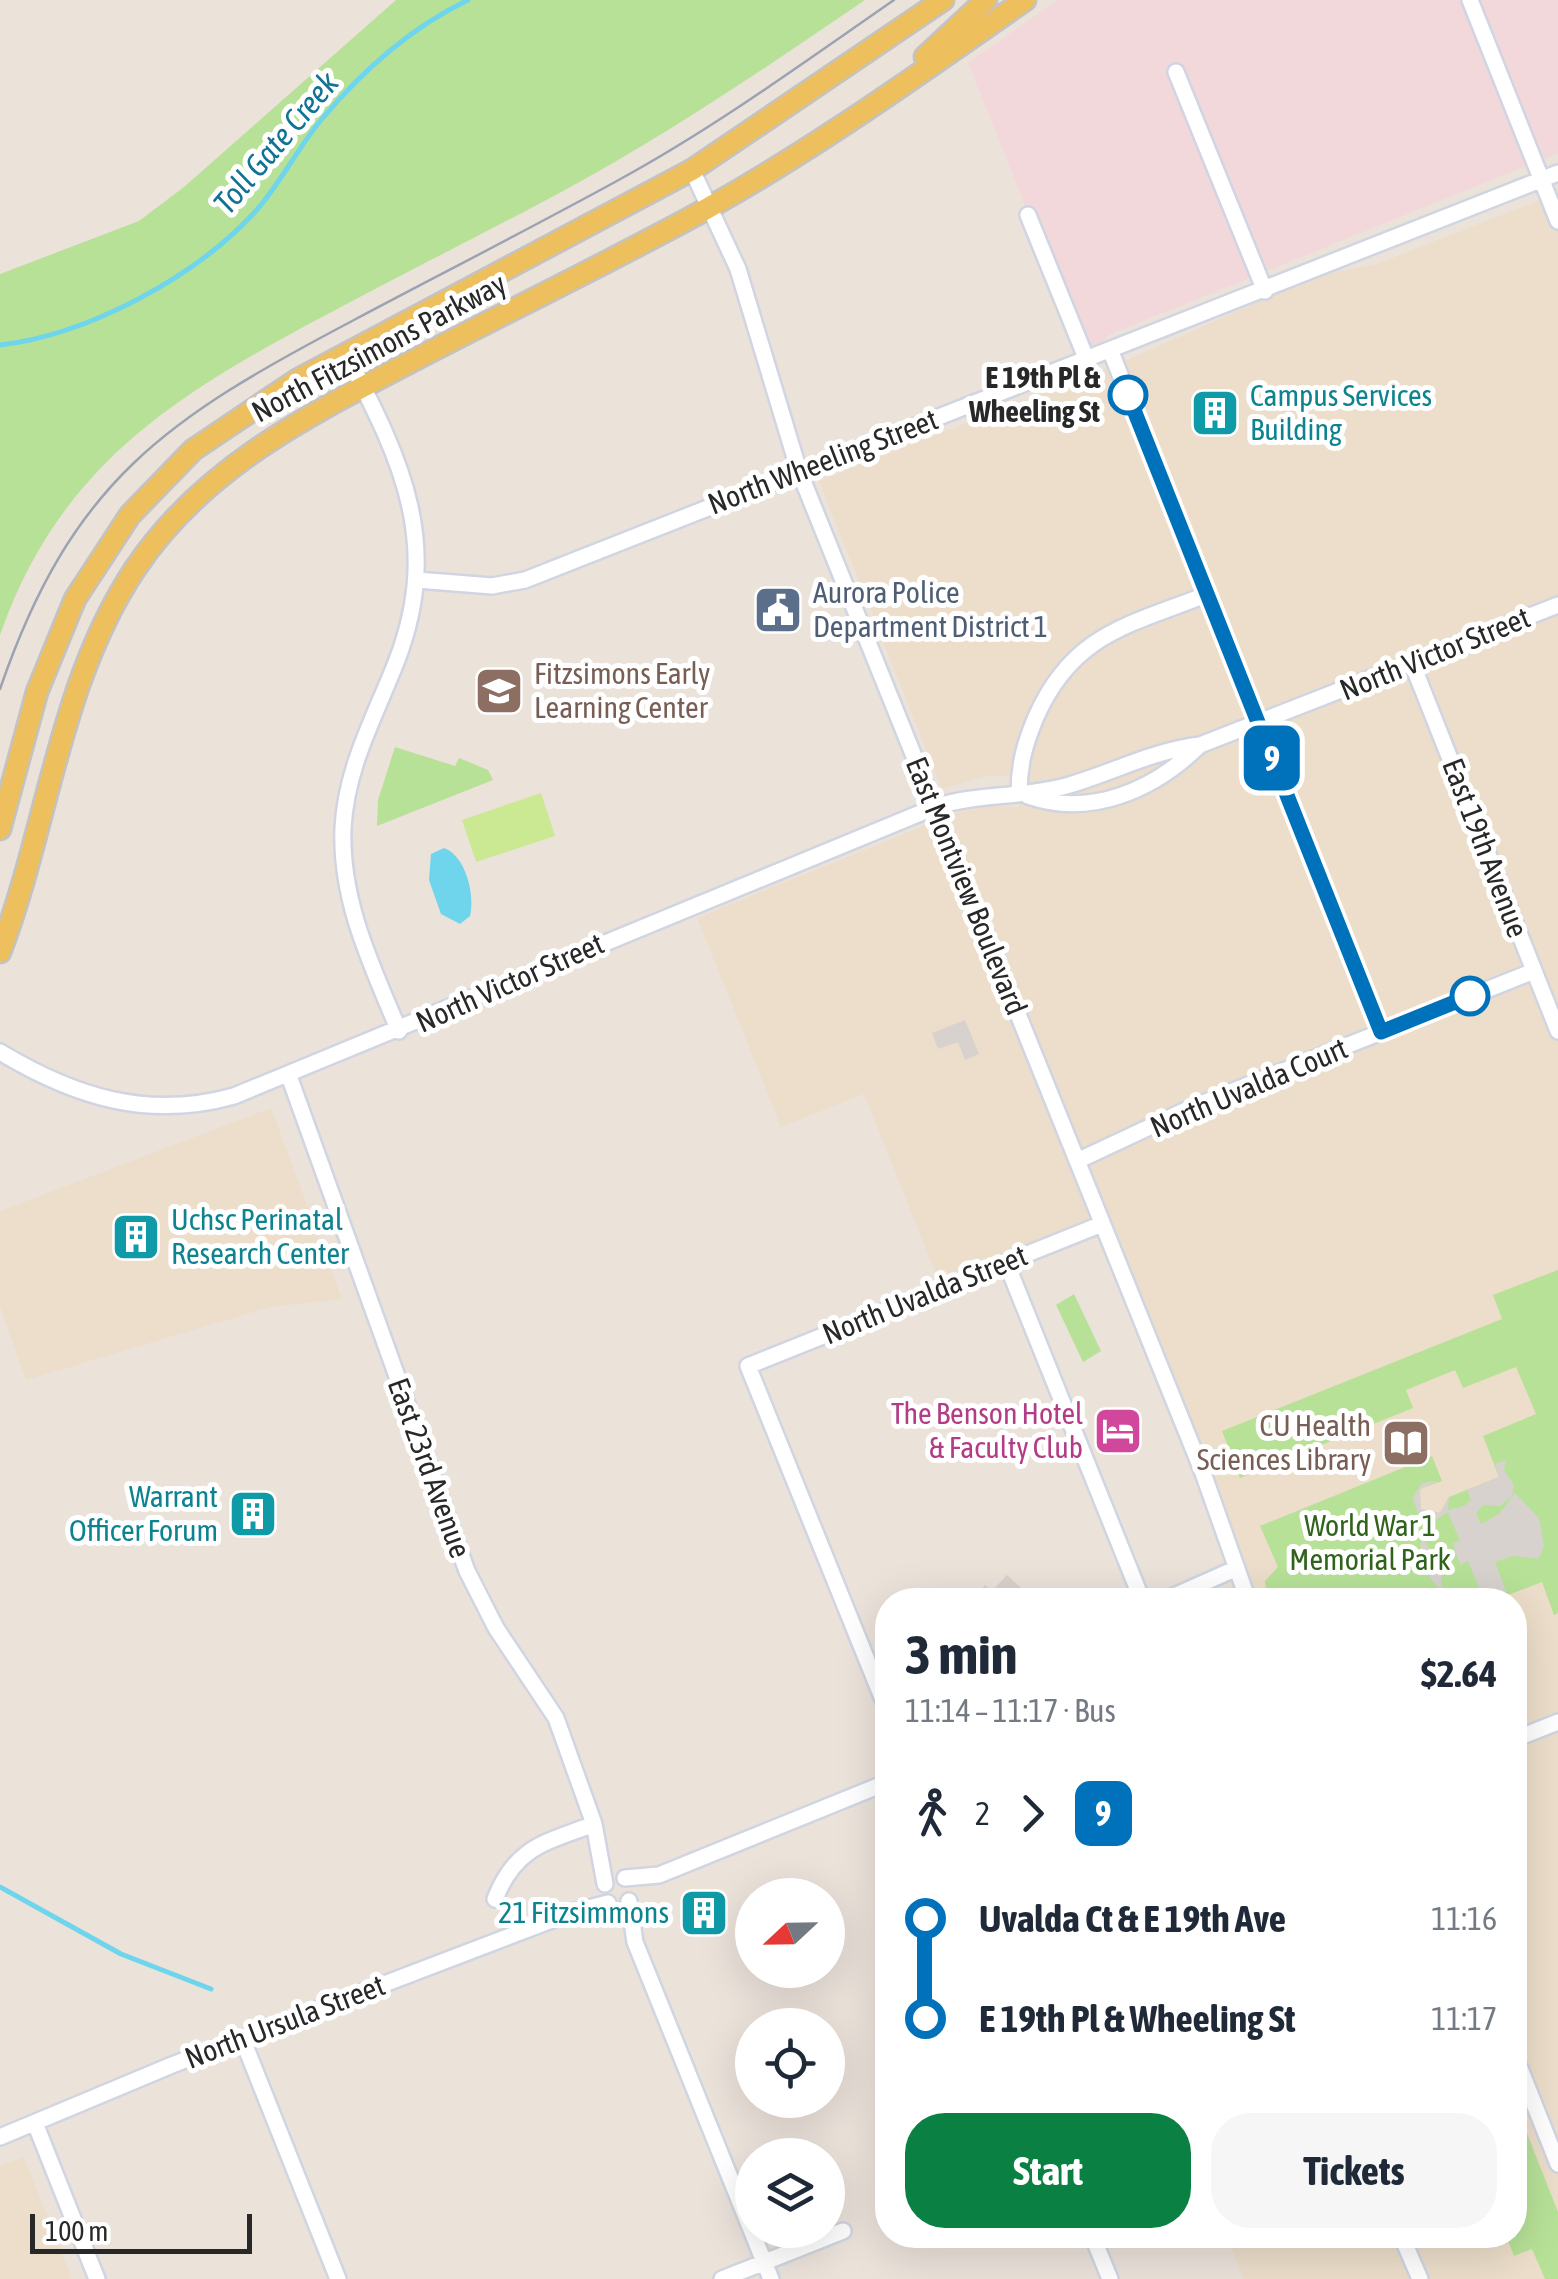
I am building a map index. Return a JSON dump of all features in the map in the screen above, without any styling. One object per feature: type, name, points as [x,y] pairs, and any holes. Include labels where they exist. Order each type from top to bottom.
[{"type":"main road","name":"North Fitzsimons Parkway","points":[[0,829],[54,646],[106,546],[148,494],[214,433],[346,354],[692,170],[943,0]]},
{"type":"main road","points":[[884,96],[986,0]]},
{"type":"main road","name":"North Fitzsimons Parkway","points":[[0,952],[26,880],[82,678],[107,616],[136,567],[174,520],[240,459],[364,386],[711,206],[1025,0]]},
{"type":"street","points":[[1470,0],[1558,221]]},
{"type":"street","points":[[1176,72],[1265,291]]},
{"type":"street","name":"East Montview Boulevard","points":[[692,170],[738,269],[798,471],[1102,1224],[1244,1588]]},
{"type":"street","name":"North Wheeling Street","points":[[417,580],[480,586],[515,583],[1086,358],[1111,352],[1558,173]]},
{"type":"street","points":[[1028,215],[1086,358]]},
{"type":"street","points":[[1111,352],[1381,1032]]},
{"type":"street","points":[[346,354],[364,386],[411,499],[417,580],[403,645],[354,765],[343,830],[350,901],[399,1032]]},
{"type":"street","points":[[1019,793],[1023,748],[1066,664],[1098,638],[1208,594]]},
{"type":"street","name":"North Victor Street","points":[[0,1052],[76,1091],[129,1106],[208,1102],[289,1076],[399,1032],[561,958],[935,808],[976,796],[1068,786],[1150,754],[1200,745],[1558,606]]},
{"type":"street","name":"East 19th Avenue","points":[[1412,664],[1558,1031]]},
{"type":"street","name":"North Victor Street","points":[[1019,793],[1064,806],[1093,804],[1160,776],[1200,745]]},
{"type":"street","name":"North Uvalda Court","points":[[1076,1161],[1188,1109],[1534,971]]},
{"type":"street","name":"East 23rd Avenue","points":[[289,1076],[467,1571],[496,1628],[556,1718],[594,1824],[610,1904]]},
{"type":"street","name":"North Uvalda Street","points":[[875,1680],[748,1366],[1102,1224]]},
{"type":"street","points":[[1006,1262],[1137,1588]]},
{"type":"street","points":[[1192,1588],[1237,1568]]},
{"type":"street","points":[[1527,1734],[1558,1722]]},
{"type":"street","points":[[624,1878],[658,1875],[875,1787]]},
{"type":"street","points":[[495,1899],[508,1869],[524,1852],[594,1824]]},
{"type":"street","name":"East 23rd Avenue","points":[[600,1845],[624,1878],[631,1898]]},
{"type":"street","points":[[635,1942],[631,1898],[658,1875]]},
{"type":"street","name":"North Ursula Street","points":[[573,1912],[604,1885],[624,1878]]},
{"type":"street","name":"North Ursula Street","points":[[0,2137],[242,2038],[573,1912],[631,1898]]},
{"type":"street","points":[[610,1904],[635,1942],[771,2279]]},
{"type":"street","points":[[242,2038],[338,2279]]},
{"type":"street","points":[[1527,2086],[1558,2164]]},
{"type":"street","points":[[35,2123],[97,2279]]},
{"type":"street","points":[[722,2279],[800,2248]]},
{"type":"street","points":[[1097,2248],[1110,2279]]},
{"type":"street","points":[[1407,2248],[1420,2279]]},
{"type":"shaded area","points":[[1058,0],[1558,0],[1558,153],[1108,335],[1103,342],[1083,350],[968,63]]},
{"type":"shaded area","points":[[1558,193],[1558,2279],[1244,2279],[1231,2248],[1527,2248],[1527,1588],[1243,1588],[1106,1234],[945,1297],[864,1094],[781,1127],[697,918],[953,814],[989,806],[1019,807],[1018,775],[986,776],[942,789],[819,481],[1106,368],[1199,596],[1214,590],[1121,363],[1316,276],[1377,264]]},
{"type":"shaded area","points":[[965,1020],[979,1054],[965,1060],[958,1042],[938,1049],[932,1033]]},
{"type":"shaded area","points":[[271,1108],[342,1299],[270,1307],[26,1380],[0,1307],[0,1211]]},
{"type":"shaded area","points":[[1506,1460],[1504,1470],[1514,1485],[1512,1496],[1500,1506],[1483,1505],[1476,1513],[1481,1524],[1499,1514],[1515,1493],[1539,1518],[1544,1547],[1538,1559],[1513,1556],[1495,1562],[1505,1588],[1479,1588],[1468,1561],[1461,1565],[1458,1559],[1453,1543],[1460,1541],[1448,1512],[1437,1519],[1425,1518],[1417,1511],[1413,1498],[1421,1484],[1433,1481],[1438,1482],[1420,1489],[1421,1509],[1440,1513],[1449,1497],[1448,1510],[1464,1506],[1471,1500],[1467,1490],[1499,1477],[1495,1464]]},
{"type":"shaded area","points":[[1421,1538],[1434,1553],[1444,1551],[1452,1558],[1450,1566],[1441,1572],[1442,1588],[1420,1566]]},
{"type":"shaded area","points":[[1007,1575],[1021,1588],[995,1588]]},
{"type":"shaded area","points":[[24,2157],[71,2279],[0,2279],[0,2166]]},
{"type":"green space","points":[[396,0],[865,0],[642,146],[270,345],[172,407],[128,442],[89,481],[55,525],[25,576],[0,635],[0,274],[139,221],[184,187]]},
{"type":"green space","points":[[395,747],[455,766],[459,758],[488,770],[493,780],[377,826],[378,800]]},
{"type":"green space","points":[[541,793],[555,836],[476,862],[462,820]]},
{"type":"green space","name":"World War 1 Memorial Park","points":[[1558,1270],[1558,1613],[1554,1615],[1542,1582],[1526,1588],[1266,1588],[1265,1581],[1278,1567],[1260,1526],[1432,1456],[1442,1481],[1420,1489],[1420,1509],[1440,1513],[1449,1497],[1499,1477],[1483,1436],[1536,1414],[1516,1367],[1463,1388],[1455,1370],[1406,1390],[1413,1408],[1240,1478],[1222,1431],[1502,1319],[1493,1295]]},
{"type":"green space","points":[[1074,1294],[1101,1351],[1083,1362],[1056,1305]]},
{"type":"green space","points":[[1527,2133],[1558,2212],[1558,2279],[1545,2279],[1532,2249],[1514,2256],[1511,2248],[1527,2248]]},
{"type":"water","points":[[444,848],[458,859],[470,887],[470,916],[460,924],[441,914],[429,880],[431,854]]},
{"type":"waterway","name":"Toll Gate Creek","points":[[0,345],[33,339],[103,316],[201,260],[254,213],[312,131],[353,85],[407,37],[468,0]]},
{"type":"waterway","points":[[0,1887],[121,1954],[211,1989]]},
{"type":"tram line","points":[[0,689],[28,617],[59,557],[94,507],[134,463],[178,425],[288,356],[651,162],[757,95],[894,0]]},
{"type":"bus line","name":"9","points":[[1128,395],[1381,1032],[1470,996]]},
{"type":"place","name":"E 19th Pl & Wheeling St","points":[[1128,395]]},
{"type":"place","name":"Campus Services Building","points":[[1215,413]]},
{"type":"place","name":"Aurora Police Department District 1","points":[[778,610]]},
{"type":"place","name":"Fitzsimons Early Learning Center","points":[[499,691]]},
{"type":"place","name":"Uchsc Perinatal Research Center","points":[[136,1237]]},
{"type":"place","name":"The Benson Hotel & Faculty Club","points":[[1118,1431]]},
{"type":"place","name":"CU Health Sciences Library","points":[[1406,1443]]},
{"type":"place","name":"Warrant Officer Forum","points":[[253,1514]]},
{"type":"place","name":"21 Fitzsimmons","points":[[704,1913]]}]
